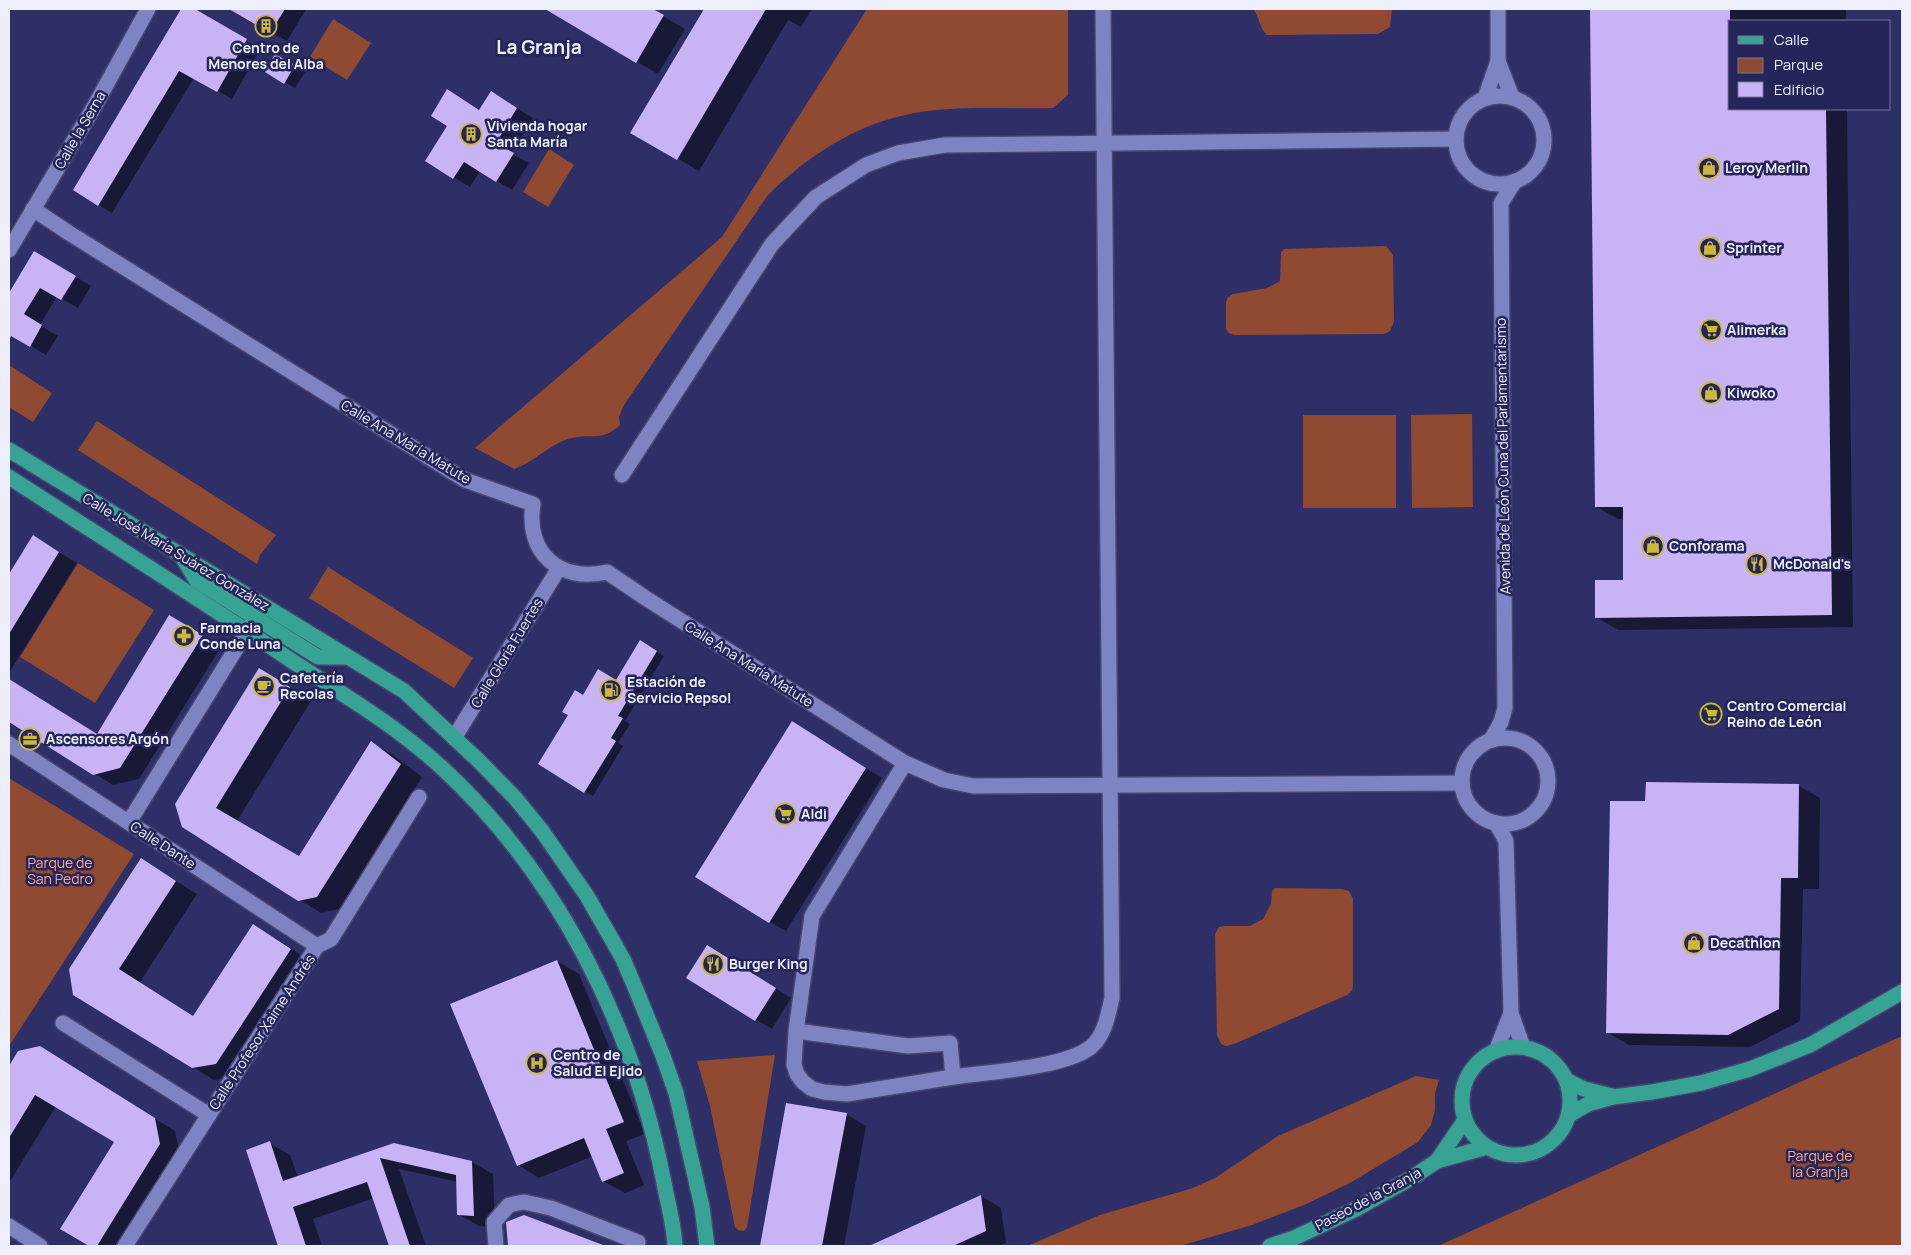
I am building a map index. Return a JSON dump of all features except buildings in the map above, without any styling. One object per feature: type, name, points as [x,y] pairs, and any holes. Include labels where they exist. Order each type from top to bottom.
[{"type":"main road","name":"Calle José María Suárez González","points":[[9,450],[404,691],[516,799],[542,831],[587,896],[623,959],[663,1056],[676,1093],[702,1207],[707,1246]]},
{"type":"main road","name":"Calle José María Suárez González","points":[[9,477],[251,624],[408,738],[435,761],[501,828],[546,891],[587,960],[617,1026],[636,1076],[658,1150],[676,1246]]},
{"type":"main road","points":[[181,555],[197,581],[251,624],[318,657],[348,657]]},
{"type":"main road","points":[[1569,1115],[1588,1104],[1613,1097],[1701,1084],[1750,1069],[1810,1045],[1902,992]]},
{"type":"main road","points":[[1523,1047],[1541,1053],[1556,1064],[1566,1080],[1570,1098],[1569,1115],[1562,1130],[1551,1143],[1536,1151],[1520,1155],[1503,1154],[1487,1147],[1474,1136],[1465,1120],[1462,1102],[1464,1084],[1473,1067],[1487,1055],[1504,1048],[1523,1047]]},
{"type":"main road","points":[[1566,1080],[1584,1089],[1613,1097]]},
{"type":"main road","name":"Paseo de la Granja","points":[[1270,1246],[1294,1238],[1356,1209],[1414,1177],[1436,1161],[1465,1120]]},
{"type":"main road","name":"Paseo de la Granja","points":[[1436,1161],[1487,1147]]},
{"type":"street","name":"Calle la Serna","points":[[9,250],[94,107],[148,9]]},
{"type":"street","points":[[905,763],[812,916],[793,1053],[797,1074],[812,1089],[847,1094],[1054,1063],[1091,1046],[1105,1026],[1112,998],[1103,9]]},
{"type":"street","points":[[1485,98],[1498,60],[1498,9]]},
{"type":"street","points":[[1498,60],[1512,97]]},
{"type":"street","points":[[1499,95],[1512,97],[1525,103],[1535,113],[1542,125],[1544,138],[1542,152],[1536,164],[1527,175],[1515,181],[1501,184],[1487,182],[1474,176],[1464,166],[1458,153],[1456,139],[1458,126],[1464,114],[1473,104],[1485,98],[1499,95]]},
{"type":"street","points":[[622,475],[772,244],[816,197],[866,165],[898,153],[945,145],[1456,139]]},
{"type":"street","points":[[1487,182],[1501,203],[1515,181]]},
{"type":"street","name":"Avenida de León Cuna del Parlamentarismo","points":[[1462,782],[1463,771],[1469,758],[1478,747],[1491,740],[1505,708],[1501,203]]},
{"type":"street","name":"Calle Ana María Matute","points":[[33,210],[465,480],[532,504],[530,517],[537,545],[547,559],[559,568],[577,575],[593,575],[607,572],[905,763],[944,780],[973,786],[1462,782]]},
{"type":"street","name":"Calle Gloria Fuertes","points":[[454,738],[559,568]]},
{"type":"street","points":[[129,822],[251,624]]},
{"type":"street","name":"Avenida de León Cuna del Parlamentarismo","points":[[1505,708],[1520,740],[1542,758],[1549,780],[1546,798],[1539,809],[1530,817],[1514,824]]},
{"type":"street","points":[[1491,740],[1506,738],[1520,740]]},
{"type":"street","name":"Calle Dante","points":[[9,744],[317,946]]},
{"type":"street","points":[[1462,782],[1465,798],[1472,809],[1482,818],[1496,823],[1514,824],[1506,841],[1511,1014],[1523,1047]]},
{"type":"street","name":"Calle Profesor Xaime Andrés","points":[[125,1246],[317,946],[332,939],[419,797]]},
{"type":"street","points":[[1496,823],[1506,841]]},
{"type":"street","points":[[1496,1051],[1511,1014]]},
{"type":"street","points":[[63,1023],[209,1115]]},
{"type":"street","points":[[796,1031],[908,1046],[950,1043],[953,1077]]},
{"type":"street","points":[[496,1246],[494,1222],[509,1205],[524,1202],[550,1208],[638,1242]]},
{"type":"street","points":[[9,1226],[40,1246]]},
{"type":"green space","points":[[867,9],[1068,9],[1068,95],[1053,108],[958,109],[904,115],[882,121],[840,140],[803,165],[768,195],[624,405],[619,417],[620,425],[608,434],[564,440],[514,469],[475,448],[722,237]]},
{"type":"green space","points":[[1253,9],[1392,9],[1390,27],[1378,34],[1267,35],[1262,29]]},
{"type":"green space","points":[[333,19],[371,43],[347,80],[310,57]]},
{"type":"green space","points":[[549,149],[574,165],[548,207],[523,192]]},
{"type":"green space","points":[[1386,246],[1393,255],[1394,322],[1390,331],[1384,334],[1234,335],[1226,329],[1226,302],[1228,297],[1233,294],[1267,288],[1280,281],[1281,253],[1284,249]]},
{"type":"green space","points":[[9,365],[52,393],[33,422],[9,407]]},
{"type":"green space","points":[[1472,414],[1473,507],[1412,508],[1411,415]]},
{"type":"green space","points":[[1303,415],[1396,415],[1396,508],[1303,508]]},
{"type":"green space","points":[[97,421],[276,535],[260,555],[257,564],[78,450]]},
{"type":"green space","points":[[78,563],[154,610],[95,703],[20,657]]},
{"type":"green space","points":[[328,567],[473,658],[454,688],[309,598]]},
{"type":"green space","name":"Parque de San Pedro","points":[[9,778],[134,854],[9,1046]]},
{"type":"green space","points":[[1275,888],[1342,889],[1349,891],[1353,899],[1352,991],[1347,995],[1226,1046],[1221,1044],[1217,1035],[1215,934],[1219,927],[1250,926],[1263,919],[1271,904],[1272,891]]},
{"type":"green space","name":"Parque de la Granja","points":[[1902,1036],[1902,1246],[1438,1246]]},
{"type":"green space","points":[[775,1055],[747,1227],[744,1231],[738,1230],[735,1227],[710,1106],[697,1061]]},
{"type":"green space","points":[[1416,1076],[1439,1080],[1431,1125],[1418,1142],[1350,1183],[1304,1205],[1252,1225],[1180,1246],[1027,1246],[1100,1215],[1193,1188],[1215,1178],[1278,1136]]},
{"type":"place","name":"Centro de Menores del Alba","points":[[266,26]]},
{"type":"place","name":"Vivienda hogar Santa María","points":[[471,134]]},
{"type":"place","name":"Leroy Merlin","points":[[1709,168]]},
{"type":"place","name":"Sprinter","points":[[1710,248]]},
{"type":"place","name":"Alimerka","points":[[1711,330]]},
{"type":"place","name":"Kiwoko","points":[[1711,393]]},
{"type":"place","name":"Conforama","points":[[1653,546]]},
{"type":"place","name":"McDonald's","points":[[1757,564]]},
{"type":"place","name":"Farmacia Conde Luna","points":[[184,636]]},
{"type":"place","name":"Cafetería Recolas","points":[[264,686]]},
{"type":"place","name":"Estación de Servicio Repsol","points":[[611,690]]},
{"type":"place","name":"Centro Comercial Reino de León","points":[[1711,714]]},
{"type":"place","name":"Ascensores Argón","points":[[30,739]]},
{"type":"place","name":"Aldi","points":[[785,814]]},
{"type":"place","name":"Decathlon","points":[[1694,943]]},
{"type":"place","name":"Burger King","points":[[713,964]]},
{"type":"place","name":"Centro de Salud El Ejido","points":[[537,1063]]},
{"type":"district","name":"La Granja","points":[[539,47]]}]
